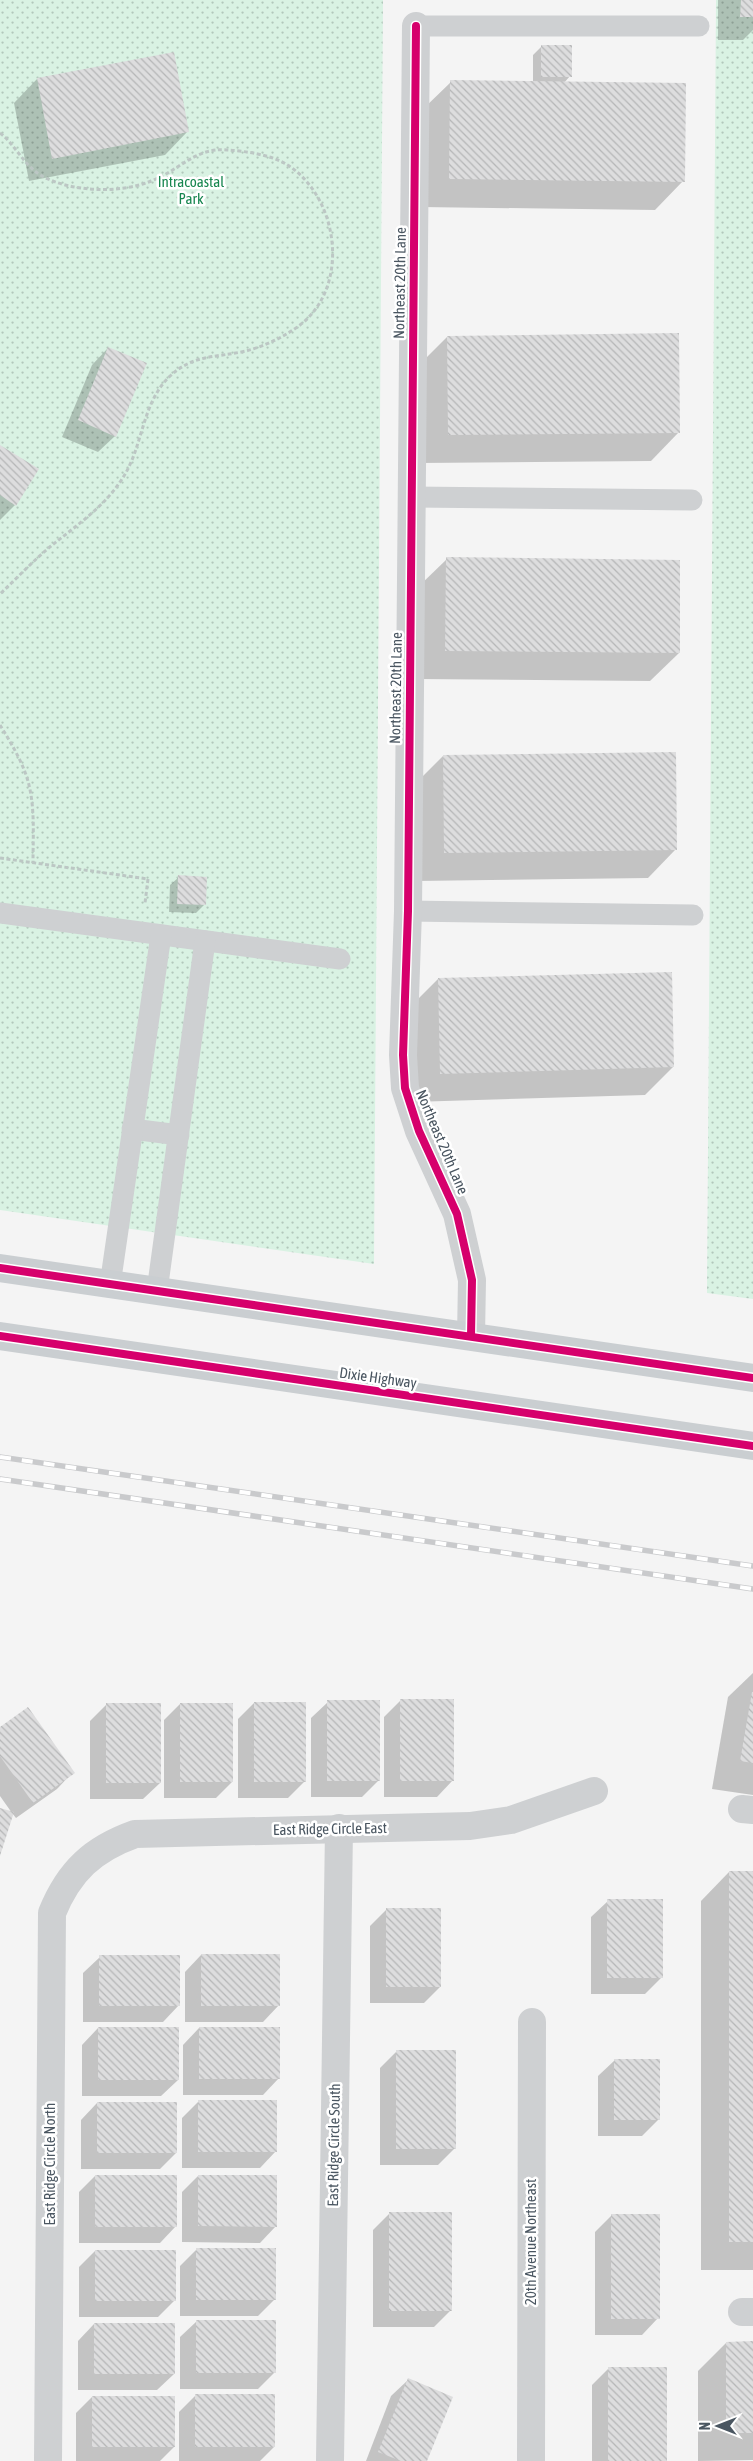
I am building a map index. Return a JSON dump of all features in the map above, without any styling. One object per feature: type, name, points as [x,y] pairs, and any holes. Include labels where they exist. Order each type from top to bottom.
[{"type":"main road","points":[[0,1268],[753,1378]]},
{"type":"main road","name":"Dixie Highway","points":[[0,1336],[753,1446]]},
{"type":"street","name":"Northeast 20th Lane","points":[[416,26],[408,911],[403,1055],[404,1088],[419,1131],[457,1214],[472,1280],[470,1336]]},
{"type":"street","name":"East Ridge Circle East","points":[[74,1874],[94,1853],[113,1842],[135,1834],[470,1826],[511,1820],[594,1791]]},
{"type":"street","name":"East Ridge Circle South","points":[[330,2461],[338,1828]]},
{"type":"street","name":"East Ridge Circle North","points":[[48,2461],[52,1913],[60,1892],[74,1874]]},
{"type":"street","name":"20th Avenue Northeast","points":[[531,2461],[532,2022]]},
{"type":"lane","points":[[416,26],[699,26]]},
{"type":"lane","points":[[412,497],[692,500]]},
{"type":"lane","points":[[408,911],[694,915]]},
{"type":"lane","points":[[0,914],[340,959]]},
{"type":"lane","points":[[110,1284],[161,935]]},
{"type":"lane","points":[[157,1291],[205,941]]},
{"type":"lane","points":[[132,1129],[179,1135]]},
{"type":"path","points":[[0,133],[16,153],[40,175],[59,184],[85,188],[135,186],[153,181],[202,152],[226,150],[256,154],[285,163],[304,178],[319,200],[332,230],[332,258],[328,285],[318,308],[300,325],[267,345],[244,352],[196,359],[179,368],[166,381],[150,404],[124,477],[110,496],[40,555],[0,594]]},
{"type":"path","points":[[0,725],[15,752],[29,784],[34,813],[33,863]]},
{"type":"path","points":[[0,858],[148,879],[144,906]]},
{"type":"green space","name":"Intracoastal Park","points":[[0,0],[383,0],[374,1264],[0,1210]]},
{"type":"green space","points":[[716,0],[753,0],[753,1299],[707,1293]]},
{"type":"building","points":[[741,0],[753,0],[753,17],[740,17]]},
{"type":"building","points":[[541,45],[572,45],[572,77],[541,77]]},
{"type":"building","points":[[174,52],[189,132],[52,159],[37,78]]},
{"type":"building","points":[[450,80],[686,83],[685,182],[449,179]]},
{"type":"building","points":[[679,333],[680,433],[448,435],[447,336]]},
{"type":"building","points":[[108,347],[147,363],[116,437],[78,420]]},
{"type":"building","points":[[0,445],[39,469],[16,506],[0,495]]},
{"type":"building","points":[[446,557],[680,560],[680,653],[445,651]]},
{"type":"building","points":[[676,752],[677,850],[444,853],[443,755]]},
{"type":"building","points":[[178,875],[207,877],[206,905],[177,904]]},
{"type":"building","points":[[672,972],[674,1067],[440,1074],[438,978]]},
{"type":"building","points":[[753,1692],[753,1763],[740,1761]]},
{"type":"building","points":[[400,1699],[454,1699],[454,1781],[400,1781]]},
{"type":"building","points":[[327,1700],[380,1700],[380,1781],[327,1781]]},
{"type":"building","points":[[254,1702],[306,1702],[306,1782],[254,1782]]},
{"type":"building","points":[[106,1703],[161,1703],[161,1783],[106,1783]]},
{"type":"building","points":[[180,1703],[233,1703],[233,1782],[180,1782]]},
{"type":"building","points":[[28,1707],[75,1773],[33,1803],[0,1756],[0,1727]]},
{"type":"building","points":[[0,1808],[14,1812],[0,1856]]},
{"type":"building","points":[[729,1871],[753,1871],[753,2242],[729,2242]]},
{"type":"building","points":[[607,1899],[663,1899],[663,1978],[607,1978]]},
{"type":"building","points":[[386,1908],[441,1908],[441,1987],[386,1987]]},
{"type":"building","points":[[201,1954],[280,1954],[280,2006],[201,2006]]},
{"type":"building","points":[[99,1955],[180,1955],[180,2006],[99,2006]]},
{"type":"building","points":[[98,2027],[179,2027],[179,2080],[98,2080]]},
{"type":"building","points":[[199,2027],[280,2027],[280,2079],[199,2079]]},
{"type":"building","points":[[396,2050],[456,2050],[456,2149],[396,2149]]},
{"type":"building","points":[[614,2059],[660,2059],[660,2120],[614,2120]]},
{"type":"building","points":[[198,2100],[277,2100],[277,2152],[198,2152]]},
{"type":"building","points":[[97,2102],[177,2102],[177,2153],[97,2153]]},
{"type":"building","points":[[95,2175],[177,2175],[177,2227],[95,2227]]},
{"type":"building","points":[[198,2175],[277,2175],[277,2227],[198,2226]]},
{"type":"building","points":[[389,2212],[452,2212],[452,2311],[389,2311]]},
{"type":"building","points":[[611,2214],[660,2214],[660,2319],[611,2319]]},
{"type":"building","points":[[196,2248],[276,2248],[276,2300],[196,2300]]},
{"type":"building","points":[[95,2250],[176,2250],[176,2301],[95,2301]]},
{"type":"building","points":[[196,2320],[276,2320],[276,2373],[196,2373]]},
{"type":"building","points":[[94,2323],[175,2323],[175,2374],[94,2374]]},
{"type":"building","points":[[753,2341],[753,2433],[726,2433],[726,2342]]},
{"type":"building","points":[[608,2367],[667,2367],[667,2461],[608,2461]]},
{"type":"building","points":[[408,2378],[453,2397],[427,2461],[401,2461],[378,2452]]},
{"type":"building","points":[[195,2394],[275,2394],[275,2447],[195,2447]]},
{"type":"building","points":[[92,2396],[175,2396],[175,2447],[92,2447]]},
{"type":"railway","points":[[0,1457],[753,1566]]},
{"type":"railway","points":[[0,1479],[753,1589]]},
{"type":"cycle path","points":[[416,26],[408,911],[403,1055],[405,1088],[419,1131],[457,1214],[472,1280],[471,1336]]},
{"type":"cycle path","points":[[0,1268],[753,1378]]},
{"type":"cycle path","points":[[0,1336],[753,1446]]}]
